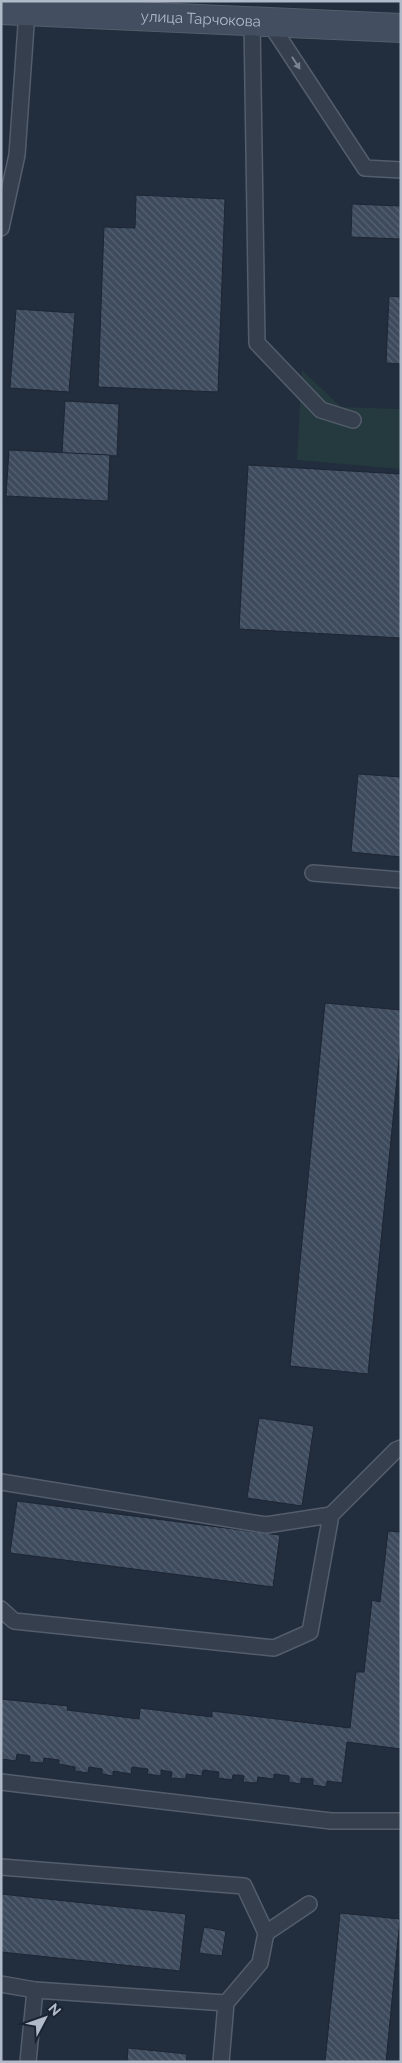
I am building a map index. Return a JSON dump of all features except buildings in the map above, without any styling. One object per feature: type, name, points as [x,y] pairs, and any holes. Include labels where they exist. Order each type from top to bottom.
[{"type":"main road","name":"улица Тарчокова","points":[[14,11],[401,28]]},
{"type":"lane","points":[[1,228],[16,155],[14,11]]},
{"type":"lane","points":[[261,22],[365,168],[401,170]]},
{"type":"lane","points":[[261,22],[257,344],[321,410],[353,420]]},
{"type":"lane","points":[[313,873],[401,880]]},
{"type":"lane","points":[[1,1609],[14,1621],[274,1648],[310,1632],[331,1515],[396,1450],[401,1448]]},
{"type":"lane","points":[[1,1482],[266,1525],[331,1515]]},
{"type":"lane","points":[[1,1782],[331,1821],[401,1821]]},
{"type":"lane","points":[[1,1867],[244,1886],[266,1933],[260,1963],[226,2003],[221,2062]]},
{"type":"lane","points":[[266,1933],[309,1904]]},
{"type":"lane","points":[[1,1984],[35,1990],[226,2003]]},
{"type":"lane","points":[[28,2062],[35,1990]]},
{"type":"green space","points":[[302,370],[341,407],[401,409],[401,469],[297,460]]}]
